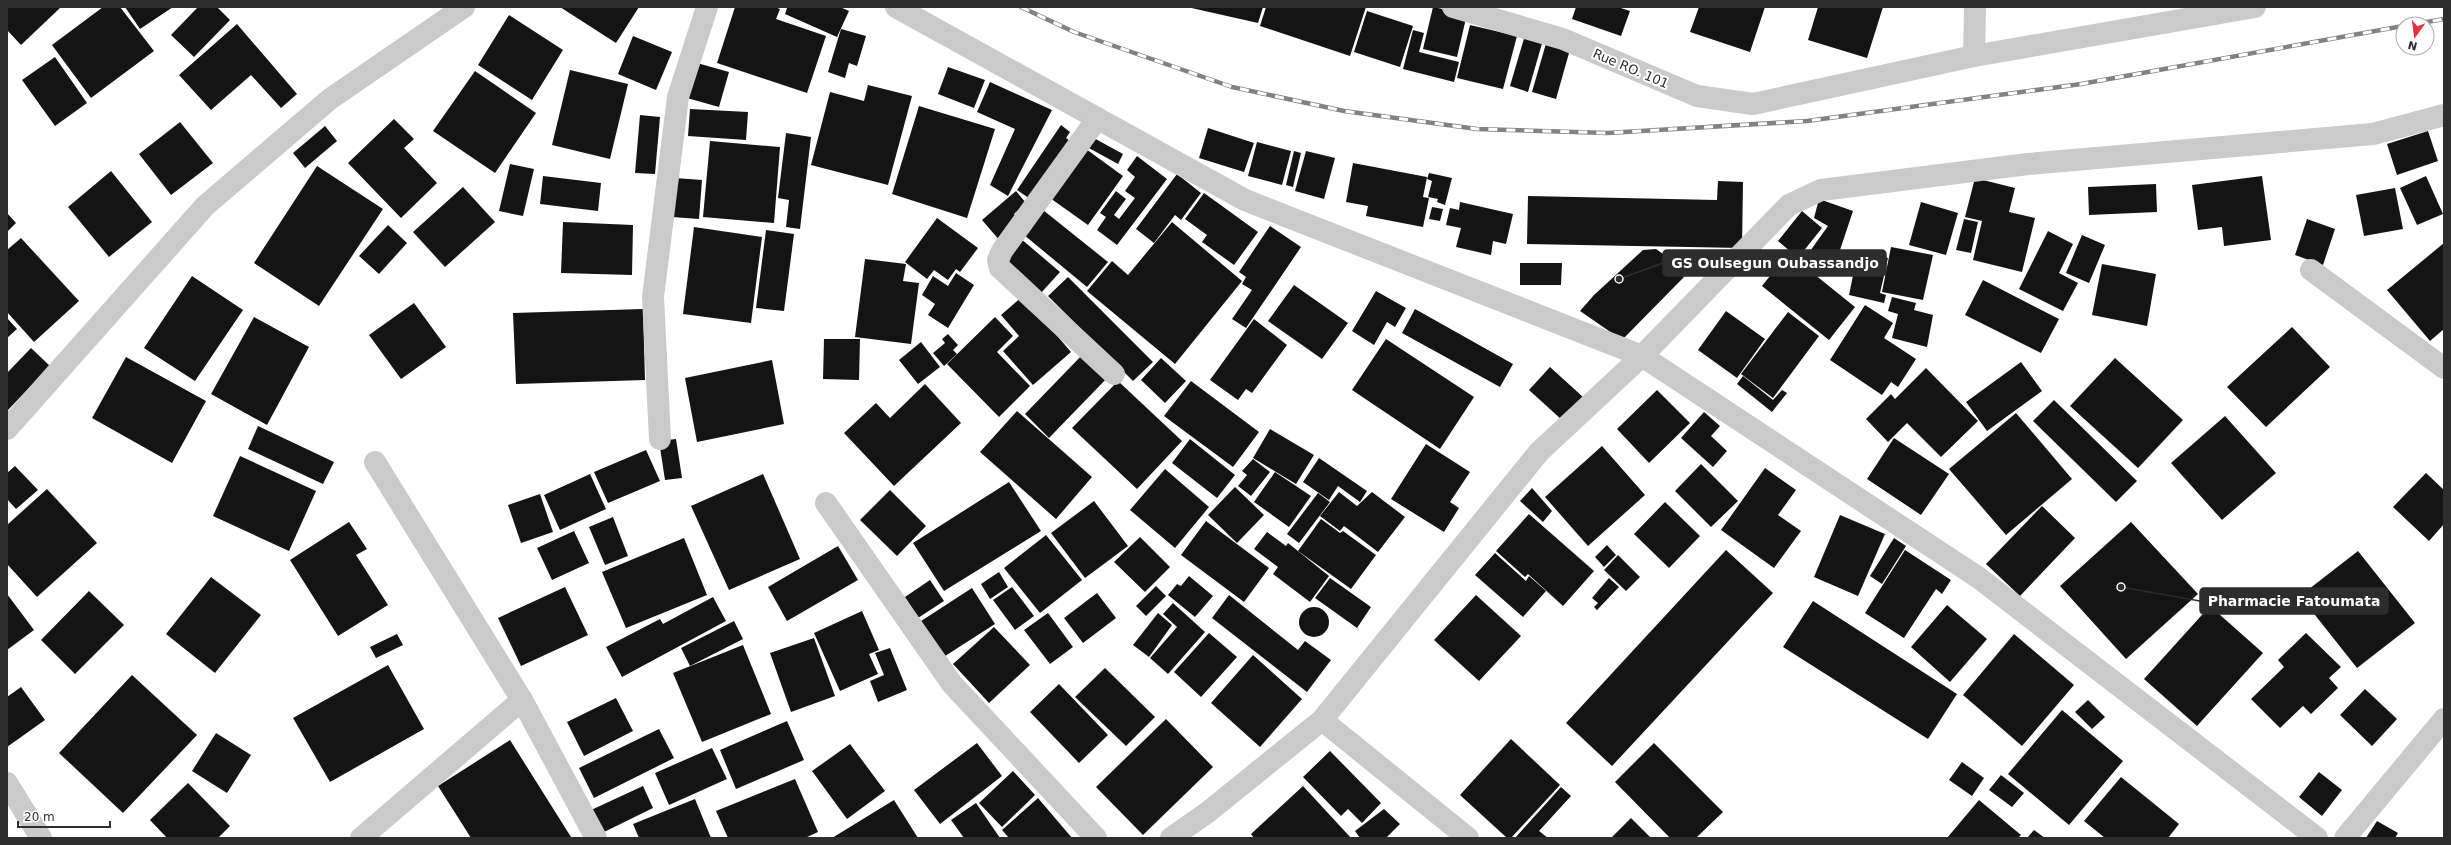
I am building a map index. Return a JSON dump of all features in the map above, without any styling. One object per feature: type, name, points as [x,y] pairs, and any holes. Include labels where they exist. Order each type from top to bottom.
[{"type":"street","points":[[7,430],[205,206],[330,99],[464,7]]},
{"type":"street","points":[[660,439],[653,297],[678,97],[707,7]]},
{"type":"street","points":[[896,7],[1245,200],[1642,356],[1979,578],[2317,838]]},
{"type":"street","name":"Rue RO. 101","points":[[1453,7],[1563,39],[1697,96],[1753,104],[1974,56],[2255,7]]},
{"type":"street","points":[[1974,56],[1975,7]]},
{"type":"street","points":[[1171,838],[1208,812],[1322,720],[1539,452],[1642,356],[1789,205],[1822,190],[2028,164],[2373,134],[2444,115]]},
{"type":"street","points":[[1097,119],[1002,251],[998,260],[1000,268],[1114,374]]},
{"type":"street","points":[[2311,270],[2444,368]]},
{"type":"street","points":[[374,462],[522,700],[596,838]]},
{"type":"street","points":[[826,503],[952,684],[1096,838]]},
{"type":"street","points":[[361,838],[522,700]]},
{"type":"street","points":[[2345,838],[2444,719]]},
{"type":"street","points":[[1322,720],[1468,838]]},
{"type":"street","points":[[7,783],[42,838]]},
{"type":"building","points":[[7,7],[60,8],[21,45],[7,30]]},
{"type":"building","points":[[103,7],[120,7],[154,51],[91,98],[52,45]]},
{"type":"building","points":[[125,7],[173,7],[140,29]]},
{"type":"building","points":[[198,7],[217,7],[230,20],[194,57],[171,35]]},
{"type":"building","points":[[560,7],[639,7],[616,43]]},
{"type":"building","points":[[735,7],[775,7],[780,9],[776,19],[826,36],[807,93],[717,63]]},
{"type":"building","points":[[784,7],[840,7],[849,11],[837,37],[785,14],[787,8]]},
{"type":"building","points":[[1187,7],[1263,7],[1258,23]]},
{"type":"building","points":[[1266,7],[1366,7],[1350,56],[1260,26]]},
{"type":"building","points":[[1433,7],[1467,14],[1457,57],[1423,49]]},
{"type":"building","points":[[1576,7],[1618,7],[1630,11],[1621,36],[1572,19]]},
{"type":"building","points":[[1699,7],[1765,7],[1750,52],[1690,32]]},
{"type":"building","points":[[1818,7],[1883,7],[1867,58],[1808,40]]},
{"type":"building","points":[[1367,11],[1413,26],[1400,67],[1354,52]]},
{"type":"building","points":[[509,15],[563,50],[532,100],[478,65]]},
{"type":"building","points":[[237,24],[297,94],[281,108],[251,75],[211,110],[179,75]]},
{"type":"building","points":[[1470,25],[1517,36],[1503,89],[1457,78]]},
{"type":"building","points":[[841,29],[866,36],[857,66],[849,63],[845,78],[828,72]]},
{"type":"building","points":[[1413,30],[1424,33],[1419,52],[1459,62],[1454,82],[1403,69]]},
{"type":"building","points":[[1525,35],[1543,40],[1528,92],[1510,86]]},
{"type":"building","points":[[633,36],[672,52],[656,90],[618,74]]},
{"type":"building","points":[[1547,40],[1571,46],[1556,99],[1532,92]]},
{"type":"building","points":[[55,57],[87,103],[55,126],[22,80]]},
{"type":"building","points":[[697,63],[729,72],[719,107],[687,98]]},
{"type":"building","points":[[948,67],[985,80],[974,108],[938,94]]},
{"type":"building","points":[[570,70],[628,84],[610,159],[552,145]]},
{"type":"building","points":[[475,71],[536,113],[495,173],[433,131]]},
{"type":"building","points":[[990,82],[1052,110],[1008,196],[990,185],[1015,129],[977,112]]},
{"type":"building","points":[[868,85],[912,96],[888,185],[811,165],[830,92],[864,101]]},
{"type":"building","points":[[919,106],[995,129],[967,218],[892,194]]},
{"type":"building","points":[[690,109],[748,112],[746,140],[688,136]]},
{"type":"building","points":[[640,115],[660,117],[655,174],[635,173]]},
{"type":"building","points":[[394,119],[414,139],[404,148],[437,183],[401,218],[348,163]]},
{"type":"building","points":[[180,122],[213,163],[171,195],[139,154]]},
{"type":"building","points":[[1061,125],[1070,132],[1066,138],[1076,145],[1036,203],[1017,190]]},
{"type":"building","points":[[325,126],[337,141],[305,168],[293,153]]},
{"type":"building","points":[[1208,128],[1254,143],[1244,172],[1199,158]]},
{"type":"building","points":[[2428,131],[2438,161],[2397,175],[2387,144]]},
{"type":"building","points":[[786,133],[811,137],[800,229],[786,227],[789,200],[778,198]]},
{"type":"building","points":[[1092,137],[1123,154],[1118,164],[1087,147]]},
{"type":"building","points":[[710,141],[780,147],[774,223],[703,217]]},
{"type":"building","points":[[1257,142],[1291,151],[1282,185],[1248,176]]},
{"type":"building","points":[[1086,149],[1123,176],[1088,225],[1050,198]]},
{"type":"building","points":[[1294,151],[1301,153],[1293,187],[1286,185]]},
{"type":"building","points":[[1306,151],[1335,158],[1324,199],[1295,191]]},
{"type":"building","points":[[1137,156],[1167,179],[1117,245],[1097,230],[1106,217],[1100,213],[1116,191],[1126,199],[1114,215],[1119,219],[1135,198],[1125,191],[1135,177],[1127,170]]},
{"type":"building","points":[[1353,163],[1427,177],[1423,197],[1429,198],[1423,227],[1366,216],[1368,206],[1346,202]]},
{"type":"building","points":[[510,164],[534,169],[523,216],[499,211]]},
{"type":"building","points":[[317,166],[383,209],[319,306],[254,263]]},
{"type":"building","points":[[111,171],[152,222],[109,257],[68,207]]},
{"type":"building","points":[[1429,173],[1452,178],[1445,205],[1437,202],[1438,199],[1428,197],[1432,181],[1427,179]]},
{"type":"building","points":[[1177,174],[1201,193],[1181,220],[1175,215],[1154,243],[1136,229]]},
{"type":"building","points":[[543,176],[601,183],[598,211],[540,204]]},
{"type":"building","points":[[2262,176],[2271,240],[2224,246],[2222,227],[2198,230],[2192,185]]},
{"type":"building","points":[[2426,176],[2443,214],[2417,225],[2400,188]]},
{"type":"building","points":[[675,178],[702,180],[699,219],[672,217]]},
{"type":"building","points":[[1975,178],[2015,188],[2009,212],[2035,218],[2022,272],[1973,260],[1982,221],[1965,217]]},
{"type":"building","points":[[1718,181],[1743,182],[1742,248],[1527,244],[1528,196],[1717,200]]},
{"type":"building","points":[[2156,184],[2157,212],[2089,215],[2088,187]]},
{"type":"building","points":[[463,187],[495,222],[445,267],[413,232]]},
{"type":"building","points":[[2395,188],[2403,229],[2364,236],[2356,195]]},
{"type":"building","points":[[1016,191],[1026,203],[1014,214],[1022,223],[1001,242],[982,220]]},
{"type":"building","points":[[1204,193],[1258,232],[1234,265],[1202,242],[1207,235],[1185,219]]},
{"type":"building","points":[[1819,199],[1853,211],[1832,274],[1803,261],[1828,226],[1814,218]]},
{"type":"building","points":[[1460,202],[1513,214],[1506,244],[1493,241],[1491,255],[1456,247],[1461,228],[1446,225],[1450,208],[1459,210]]},
{"type":"building","points":[[1921,202],[1958,213],[1946,255],[1909,245]]},
{"type":"building","points":[[1038,206],[1108,262],[1087,287],[1018,230]]},
{"type":"building","points":[[1432,207],[1443,209],[1440,221],[1429,219]]},
{"type":"building","points":[[1802,211],[1822,228],[1798,258],[1778,241]]},
{"type":"building","points":[[7,213],[16,223],[7,232]]},
{"type":"building","points":[[937,218],[978,248],[960,272],[956,269],[948,280],[934,270],[927,279],[905,262]]},
{"type":"building","points":[[1964,219],[1978,222],[1971,253],[1956,250]]},
{"type":"building","points":[[2307,219],[2335,229],[2323,265],[2295,255]]},
{"type":"building","points":[[563,222],[633,225],[632,275],[561,273]]},
{"type":"building","points":[[1172,222],[1242,281],[1175,364],[1087,291],[1112,261],[1128,275]]},
{"type":"building","points":[[388,225],[407,243],[379,274],[359,256]]},
{"type":"building","points":[[1270,226],[1301,247],[1246,328],[1232,319],[1252,290],[1242,284],[1246,277],[1239,272]]},
{"type":"building","points":[[694,227],[762,237],[751,323],[683,314]]},
{"type":"building","points":[[766,230],[794,234],[784,311],[756,308]]},
{"type":"building","points":[[2048,231],[2073,244],[2059,273],[2078,283],[2063,311],[2019,289]]},
{"type":"building","points":[[2082,235],[2105,245],[2089,283],[2066,273]]},
{"type":"building","points":[[21,238],[79,301],[34,342],[7,312],[7,250]]},
{"type":"building","points":[[1020,238],[1060,272],[1040,294],[1001,260]]},
{"type":"building","points":[[2444,243],[2444,329],[2430,341],[2387,290]]},
{"type":"building","points":[[1891,247],[1933,255],[1923,300],[1882,292]]},
{"type":"building","points":[[1656,249],[1673,261],[1684,277],[1622,340],[1580,311],[1594,295],[1643,250]]},
{"type":"building","points":[[1858,251],[1888,258],[1880,293],[1886,295],[1884,303],[1849,295]]},
{"type":"building","points":[[1788,253],[1855,307],[1829,340],[1762,286]]},
{"type":"building","points":[[865,259],[906,264],[903,281],[919,283],[911,344],[855,337]]},
{"type":"building","points":[[1520,263],[1562,263],[1561,285],[1520,285]]},
{"type":"building","points":[[2102,264],[2156,274],[2147,326],[2092,315]]},
{"type":"building","points":[[956,273],[974,285],[948,328],[928,315],[935,304],[922,295],[933,276],[948,286]]},
{"type":"building","points":[[192,276],[243,310],[195,381],[144,348]]},
{"type":"building","points":[[1068,277],[1153,362],[1133,381],[1048,296]]},
{"type":"building","points":[[1983,280],[2059,319],[2041,353],[1965,315]]},
{"type":"building","points":[[1294,285],[1348,323],[1322,359],[1268,321]]},
{"type":"building","points":[[1376,291],[1406,308],[1395,327],[1387,322],[1374,345],[1352,331]]},
{"type":"building","points":[[1023,296],[1071,352],[1033,385],[1003,351],[1019,336],[1001,315]]},
{"type":"building","points":[[1892,297],[1916,303],[1914,310],[1933,315],[1927,347],[1892,338],[1898,314],[1888,311]]},
{"type":"building","points":[[414,303],[446,347],[401,379],[369,335]]},
{"type":"building","points":[[1865,305],[1893,323],[1884,338],[1916,359],[1898,387],[1891,382],[1882,395],[1830,360]]},
{"type":"building","points":[[643,309],[645,380],[516,384],[513,313]]},
{"type":"building","points":[[1415,309],[1513,364],[1500,387],[1402,333]]},
{"type":"building","points":[[1726,311],[1765,339],[1737,378],[1698,350]]},
{"type":"building","points":[[1788,312],[1819,336],[1773,398],[1741,374]]},
{"type":"building","points":[[254,317],[309,347],[267,425],[211,394]]},
{"type":"building","points":[[995,317],[1013,336],[997,352],[1030,386],[999,417],[947,364]]},
{"type":"building","points":[[7,318],[17,329],[7,338]]},
{"type":"building","points":[[1254,319],[1287,345],[1252,393],[1246,389],[1238,400],[1210,380]]},
{"type":"building","points":[[2292,327],[2330,367],[2266,427],[2227,387]]},
{"type":"building","points":[[948,334],[958,345],[953,350],[957,354],[944,366],[933,353],[945,343],[942,339]]},
{"type":"building","points":[[824,339],[860,339],[859,380],[823,379]]},
{"type":"building","points":[[1386,339],[1474,397],[1440,449],[1352,390]]},
{"type":"building","points":[[921,342],[940,367],[918,384],[899,360]]},
{"type":"building","points":[[31,348],[50,366],[7,411],[7,373]]},
{"type":"building","points":[[1085,352],[1110,375],[1049,438],[1025,414]]},
{"type":"building","points":[[126,357],[206,401],[172,463],[92,418]]},
{"type":"building","points":[[1161,358],[1186,381],[1165,403],[1141,380]]},
{"type":"building","points":[[2115,358],[2183,420],[2138,468],[2070,406]]},
{"type":"building","points":[[772,360],[784,424],[697,442],[685,378]]},
{"type":"building","points":[[2021,362],[2042,391],[1987,431],[1966,402]]},
{"type":"building","points":[[1550,367],[1583,397],[1562,420],[1529,390]]},
{"type":"building","points":[[1926,368],[1978,421],[1941,457],[1907,423],[1888,442],[1866,419],[1891,394],[1895,399]]},
{"type":"building","points":[[1743,376],[1773,400],[1782,390],[1787,393],[1772,412],[1737,384]]},
{"type":"building","points":[[1118,381],[1182,441],[1137,489],[1072,428]]},
{"type":"building","points":[[1191,381],[1259,432],[1233,467],[1164,416]]},
{"type":"building","points":[[925,384],[961,423],[894,486],[844,433],[876,403],[890,418]]},
{"type":"building","points":[[1657,390],[1690,423],[1649,463],[1617,429]]},
{"type":"building","points":[[2054,400],[2137,481],[2116,502],[2033,421]]},
{"type":"building","points":[[1017,411],[1092,477],[1056,519],[980,452]]},
{"type":"building","points":[[1704,412],[1720,426],[1711,436],[1727,451],[1713,467],[1681,438]]},
{"type":"building","points":[[2016,413],[2072,479],[2006,535],[1949,469]]},
{"type":"building","points":[[2225,416],[2276,473],[2222,520],[2171,463]]},
{"type":"building","points":[[258,426],[334,462],[323,484],[248,449]]},
{"type":"building","points":[[1270,429],[1314,455],[1296,484],[1253,458]]},
{"type":"building","points":[[1894,438],[1949,474],[1921,515],[1867,479]]},
{"type":"building","points":[[676,439],[682,478],[665,480],[659,441]]},
{"type":"building","points":[[1190,439],[1235,475],[1217,498],[1172,463]]},
{"type":"building","points":[[1426,444],[1470,472],[1450,502],[1459,508],[1444,532],[1391,499]]},
{"type":"building","points":[[1602,446],[1645,495],[1588,546],[1545,497]]},
{"type":"building","points":[[646,450],[660,481],[608,503],[594,472]]},
{"type":"building","points":[[240,456],[316,491],[289,551],[213,516]]},
{"type":"building","points":[[1319,458],[1367,491],[1360,502],[1338,486],[1329,500],[1303,482]]},
{"type":"building","points":[[1253,459],[1270,472],[1251,496],[1238,486],[1247,475],[1242,471]]},
{"type":"building","points":[[1701,464],[1738,501],[1711,527],[1675,491]]},
{"type":"building","points":[[15,466],[38,490],[16,509],[7,499],[7,473]]},
{"type":"building","points":[[1765,468],[1796,490],[1778,515],[1801,531],[1774,568],[1721,530]]},
{"type":"building","points":[[1165,469],[1209,507],[1175,548],[1130,510]]},
{"type":"building","points":[[1275,472],[1311,496],[1289,527],[1254,502]]},
{"type":"building","points":[[2426,473],[2444,490],[2444,524],[2429,541],[2393,507]]},
{"type":"building","points":[[590,474],[606,509],[560,530],[544,495]]},
{"type":"building","points":[[763,474],[800,559],[729,590],[691,506]]},
{"type":"building","points":[[1009,482],[1041,531],[944,591],[913,543]]},
{"type":"building","points":[[1235,487],[1264,515],[1237,543],[1208,515]]},
{"type":"building","points":[[1532,488],[1552,511],[1543,522],[1520,501]]},
{"type":"building","points":[[47,489],[97,543],[37,597],[7,564],[7,525]]},
{"type":"building","points":[[890,490],[926,526],[897,556],[860,520]]},
{"type":"building","points":[[1339,492],[1357,506],[1372,492],[1405,517],[1378,552],[1344,526],[1340,531],[1320,516]]},
{"type":"building","points":[[1318,493],[1330,502],[1299,543],[1287,534]]},
{"type":"building","points":[[540,494],[553,532],[521,543],[508,505]]},
{"type":"building","points":[[1094,501],[1128,546],[1085,578],[1051,533]]},
{"type":"building","points":[[1665,502],[1700,536],[1669,568],[1634,534]]},
{"type":"building","points":[[2042,506],[2075,538],[2020,596],[1986,564]]},
{"type":"building","points":[[1529,514],[1594,571],[1563,606],[1528,574],[1525,577],[1496,551]]},
{"type":"building","points":[[1840,515],[1885,534],[1858,596],[1814,577]]},
{"type":"building","points":[[613,517],[628,556],[605,565],[589,527]]},
{"type":"building","points":[[1321,519],[1340,533],[1343,531],[1376,555],[1351,589],[1298,551]]},
{"type":"building","points":[[1206,521],[1269,568],[1244,602],[1181,555]]},
{"type":"building","points":[[349,522],[367,549],[356,555],[388,605],[338,636],[290,560]]},
{"type":"building","points":[[2131,522],[2198,594],[2126,659],[2060,586]]},
{"type":"building","points":[[574,531],[589,563],[552,580],[537,548]]},
{"type":"building","points":[[1267,532],[1286,546],[1288,543],[1329,576],[1310,602],[1273,574],[1278,567],[1254,549]]},
{"type":"building","points":[[1046,535],[1082,580],[1040,613],[1004,568]]},
{"type":"building","points":[[1140,537],[1170,567],[1145,592],[1114,562]]},
{"type":"building","points":[[684,538],[707,595],[626,628],[602,572]]},
{"type":"building","points":[[1894,538],[1906,546],[1882,584],[1870,576]]},
{"type":"building","points":[[1607,545],[1616,555],[1604,567],[1595,557]]},
{"type":"building","points":[[838,546],[858,580],[787,621],[768,587]]},
{"type":"building","points":[[1726,550],[1773,593],[1612,766],[1566,723]]},
{"type":"building","points":[[1905,550],[1951,580],[1942,594],[1936,589],[1904,638],[1865,613]]},
{"type":"building","points":[[2358,551],[2415,623],[2357,668],[2300,596]]},
{"type":"building","points":[[1495,553],[1526,581],[1529,576],[1546,591],[1523,617],[1475,575]]},
{"type":"building","points":[[1618,555],[1640,577],[1626,591],[1604,570]]},
{"type":"building","points":[[999,572],[1008,587],[990,599],[981,584]]},
{"type":"building","points":[[1189,576],[1213,596],[1195,617],[1168,595],[1177,584],[1181,586]]},
{"type":"building","points":[[211,577],[261,615],[215,673],[166,634]]},
{"type":"building","points":[[1330,578],[1371,607],[1357,628],[1315,598]]},
{"type":"building","points":[[1609,578],[1619,587],[1597,610],[1594,607],[1598,603],[1592,598]]},
{"type":"building","points":[[930,580],[944,601],[918,618],[905,597]]},
{"type":"building","points":[[1156,586],[1166,596],[1146,616],[1136,606]]},
{"type":"building","points":[[565,587],[588,635],[521,666],[498,618]]},
{"type":"building","points":[[1012,587],[1034,616],[1015,630],[993,600]]},
{"type":"building","points":[[972,588],[995,624],[942,658],[918,623]]},
{"type":"building","points":[[89,591],[124,625],[75,674],[41,640]]},
{"type":"building","points":[[1097,593],[1116,618],[1083,643],[1064,618]]},
{"type":"building","points":[[7,594],[34,630],[7,650]]},
{"type":"building","points":[[1229,595],[1298,650],[1305,641],[1331,660],[1307,692],[1212,618]]},
{"type":"building","points":[[1476,595],[1521,636],[1479,681],[1434,640]]},
{"type":"building","points":[[713,597],[726,621],[622,677],[606,647],[660,619],[663,624]]},
{"type":"building","points":[[1813,601],[1957,694],[1928,739],[1783,647]]},
{"type":"building","points":[[1173,603],[1205,632],[1168,674],[1150,658],[1177,627],[1163,614]]},
{"type":"building","points":[[1947,605],[1987,639],[1950,682],[1911,647]]},
{"type":"building","points":[[2210,606],[2263,653],[2197,726],[2144,679]]},
{"type":"building","points":[[1314,607],[1325,611],[1329,622],[1325,633],[1314,637],[1303,633],[1299,622],[1303,611]]},
{"type":"building","points":[[862,611],[879,650],[869,654],[878,674],[840,691],[814,633]]},
{"type":"building","points":[[1048,613],[1073,647],[1050,664],[1024,630]]},
{"type":"building","points":[[1158,613],[1172,625],[1149,657],[1133,645]]},
{"type":"building","points":[[734,621],[743,639],[690,666],[681,648]]},
{"type":"building","points":[[994,627],[1030,665],[989,703],[953,664]]},
{"type":"building","points":[[1209,633],[1237,657],[1201,697],[1174,672]]},
{"type":"building","points":[[2306,633],[2341,667],[2329,678],[2338,688],[2311,714],[2303,706],[2280,728],[2251,699],[2284,667],[2278,660]]},
{"type":"building","points":[[397,634],[403,645],[376,658],[370,647]]},
{"type":"building","points":[[2014,634],[2074,685],[2022,746],[1963,695]]},
{"type":"building","points":[[814,638],[835,696],[791,712],[770,653]]},
{"type":"building","points":[[743,645],[771,714],[702,742],[673,673]]},
{"type":"building","points":[[890,648],[907,690],[878,702],[870,681],[884,675],[875,653]]},
{"type":"building","points":[[1253,655],[1302,699],[1260,747],[1211,703]]},
{"type":"building","points":[[388,665],[424,729],[330,782],[293,718]]},
{"type":"building","points":[[1105,668],[1155,717],[1126,746],[1075,697]]},
{"type":"building","points":[[132,675],[197,735],[123,813],[59,753]]},
{"type":"building","points":[[1059,684],[1108,735],[1079,763],[1030,712]]},
{"type":"building","points":[[21,687],[45,720],[7,747],[7,697]]},
{"type":"building","points":[[2365,689],[2397,719],[2372,746],[2340,715]]},
{"type":"building","points":[[616,698],[633,731],[584,756],[567,722]]},
{"type":"building","points":[[2088,700],[2105,717],[2092,729],[2075,712]]},
{"type":"building","points":[[2062,710],[2123,761],[2069,825],[2008,774]]},
{"type":"building","points":[[1166,719],[1213,767],[1143,835],[1096,787]]},
{"type":"building","points":[[787,721],[804,760],[736,789],[720,750]]},
{"type":"building","points":[[659,729],[674,758],[594,798],[579,768]]},
{"type":"building","points":[[216,733],[251,755],[227,793],[192,771]]},
{"type":"building","points":[[1511,739],[1560,785],[1511,838],[1507,838],[1460,795]]},
{"type":"building","points":[[510,740],[571,837],[471,838],[438,786]]},
{"type":"building","points":[[977,743],[1002,776],[940,824],[914,790]]},
{"type":"building","points":[[1654,743],[1723,812],[1696,838],[1670,838],[1615,782]]},
{"type":"building","points":[[850,744],[885,791],[847,819],[812,771]]},
{"type":"building","points":[[712,748],[727,779],[669,805],[655,773]]},
{"type":"building","points":[[1330,751],[1381,803],[1362,823],[1348,809],[1341,816],[1303,777]]},
{"type":"building","points":[[1962,762],[1984,778],[1972,796],[1949,780]]},
{"type":"building","points":[[1013,771],[1035,795],[1002,827],[979,803]]},
{"type":"building","points":[[2319,772],[2342,790],[2322,816],[2299,797]]},
{"type":"building","points":[[2001,775],[2024,793],[2012,807],[1989,790]]},
{"type":"building","points":[[2121,777],[2179,824],[2168,838],[2105,838],[2084,821]]},
{"type":"building","points":[[795,779],[818,832],[805,838],[728,838],[716,811]]},
{"type":"building","points":[[188,783],[230,826],[218,838],[167,838],[150,820]]},
{"type":"building","points":[[643,786],[653,808],[600,834],[589,811]]},
{"type":"building","points":[[1303,786],[1351,838],[1254,838],[1251,834]]},
{"type":"building","points":[[1561,787],[1571,796],[1539,831],[1548,838],[1515,838]]},
{"type":"building","points":[[1038,798],[1072,838],[1009,838],[1002,830]]},
{"type":"building","points":[[695,799],[711,838],[639,838],[633,824]]},
{"type":"building","points":[[894,800],[918,838],[832,838]]},
{"type":"building","points":[[1979,800],[2021,835],[2018,838],[1947,838]]},
{"type":"building","points":[[976,803],[1000,838],[964,838],[951,820]]},
{"type":"building","points":[[1384,809],[1400,824],[1386,838],[1360,838],[1355,831]]},
{"type":"building","points":[[1631,818],[1651,838],[1611,838]]},
{"type":"building","points":[[2377,821],[2398,833],[2395,838],[2366,838]]},
{"type":"building","points":[[2034,830],[2045,838],[2027,838]]},
{"type":"railway","points":[[1021,7],[1074,32],[1232,87],[1344,111],[1477,129],[1608,133],[1807,121],[2081,84],[2395,27]]},
{"type":"railway","points":[[2435,21],[2444,19]]},
{"type":"place","name":"GS Oulsegun Oubassandjo","points":[[1619,279]]},
{"type":"place","name":"Pharmacie Fatoumata","points":[[2121,587]]}]
